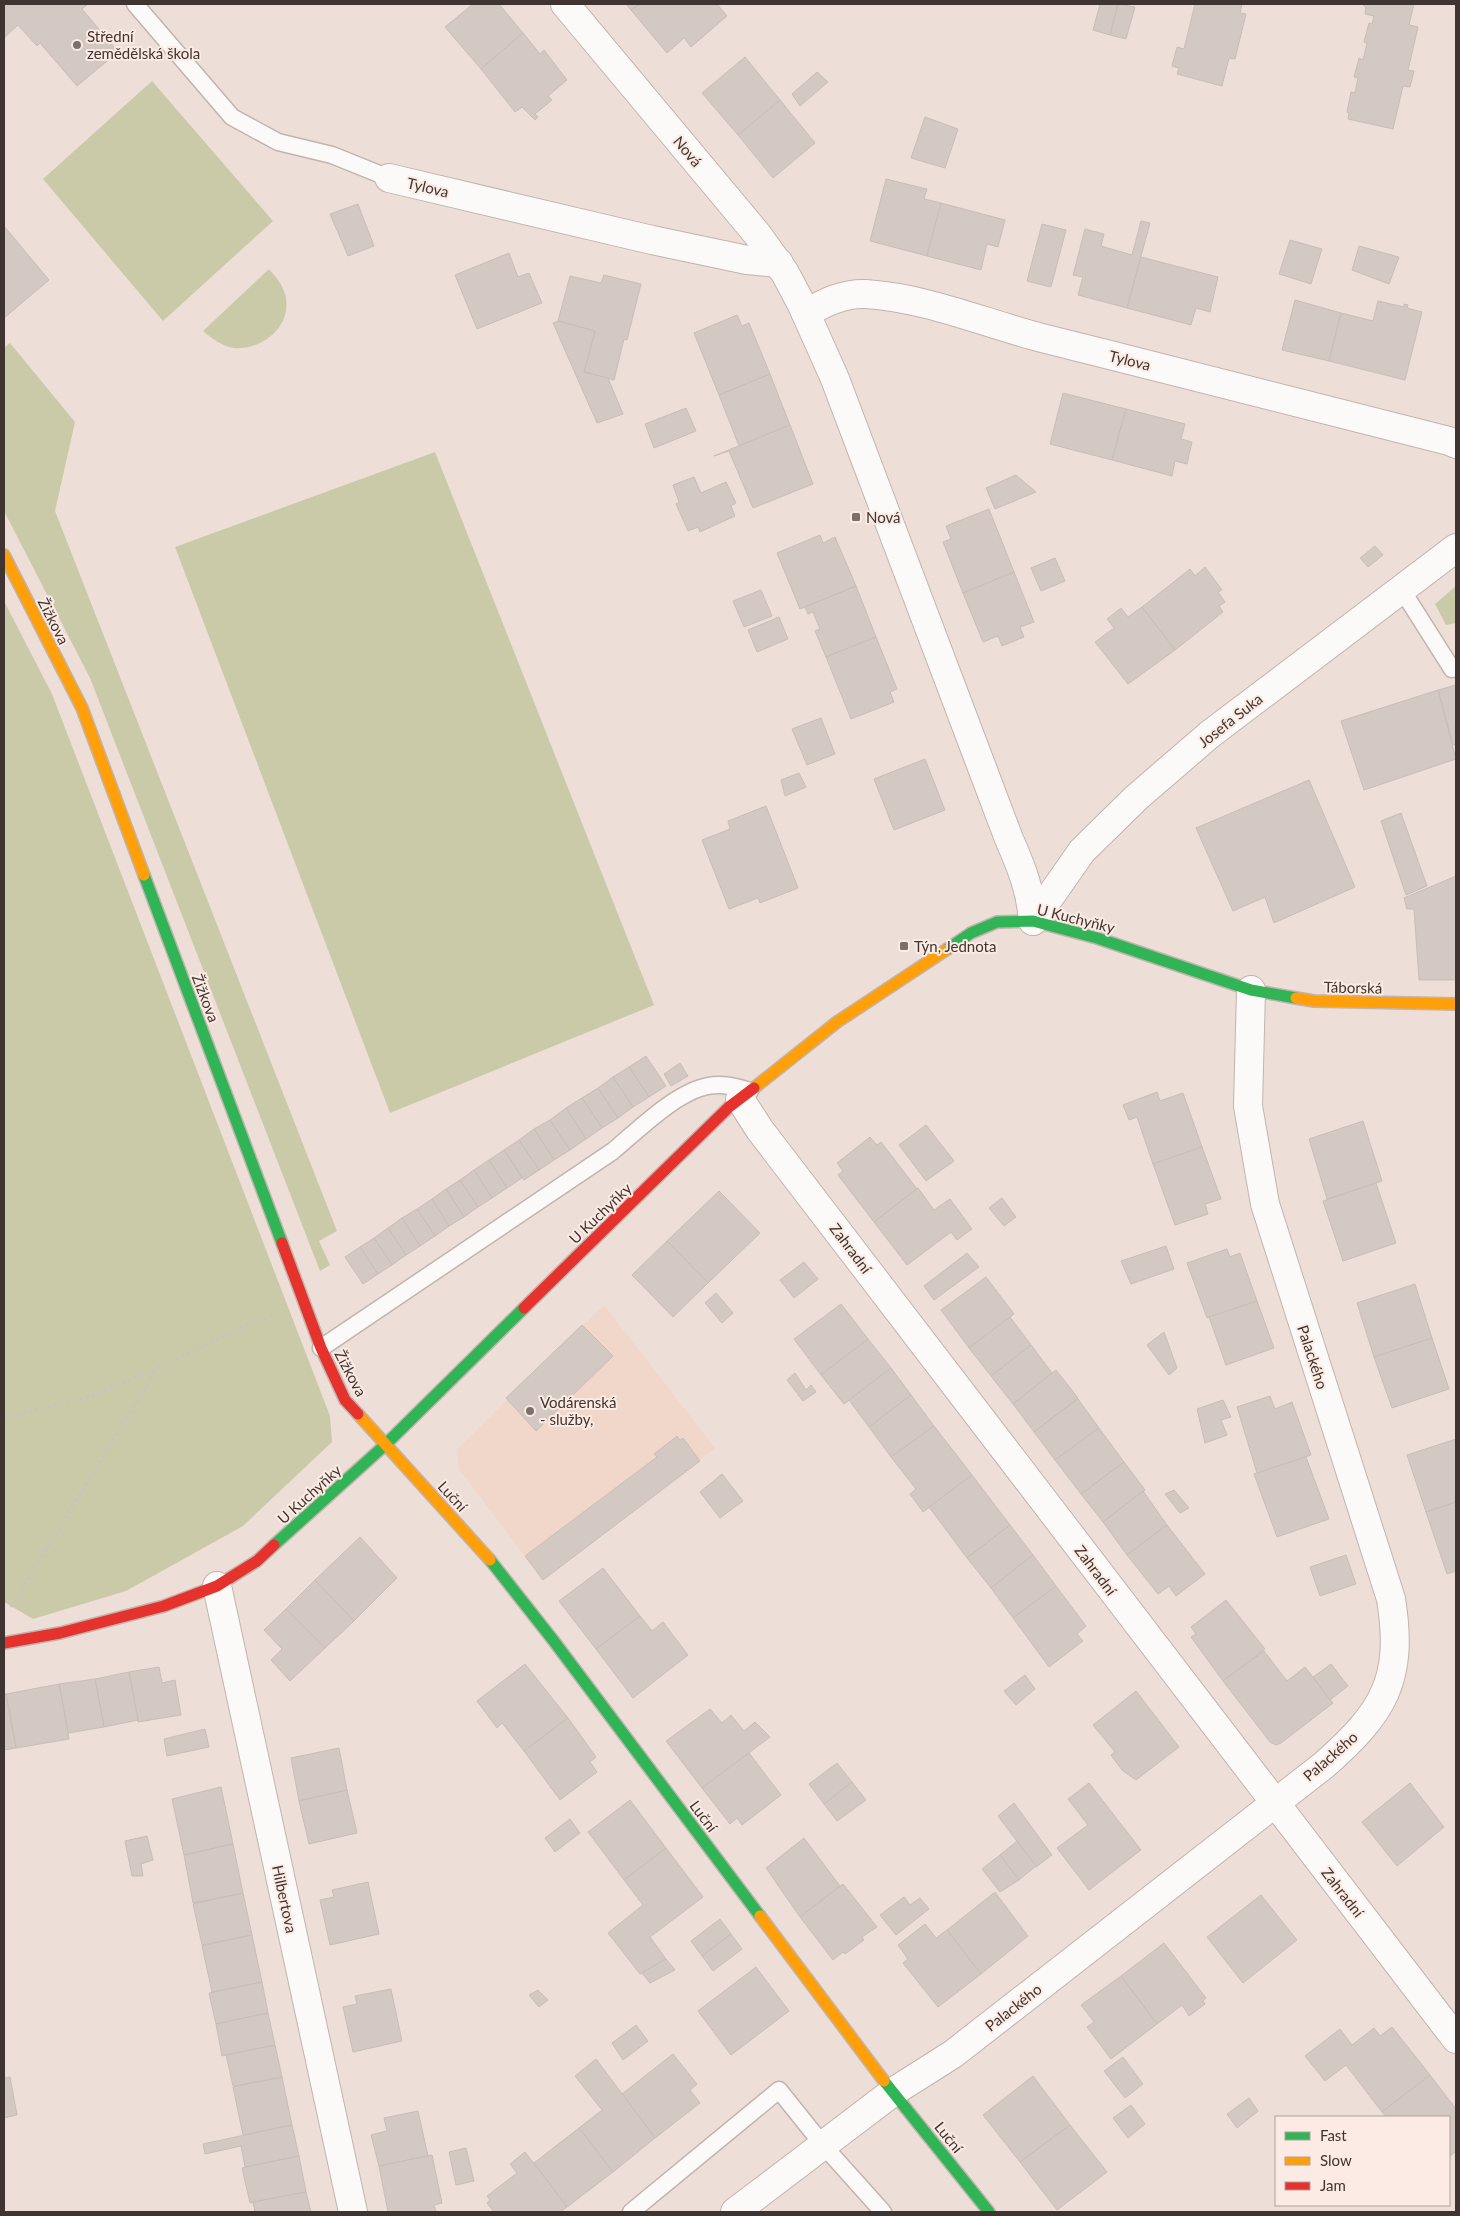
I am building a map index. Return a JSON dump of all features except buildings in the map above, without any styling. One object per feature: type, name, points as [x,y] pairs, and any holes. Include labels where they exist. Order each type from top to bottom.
[{"type":"street","name":"Nová","points":[[565,4],[757,234],[779,263],[806,314],[835,379],[1009,839],[1026,876],[1032,904],[1032,921]]},
{"type":"street","name":"Tylova","points":[[389,178],[652,240],[747,260],[779,263]]},
{"type":"street","name":"Tylova","points":[[806,314],[824,302],[842,297],[865,294],[895,298],[955,312],[1039,337],[1456,444]]},
{"type":"street","name":"Josefa Suka","points":[[1032,921],[1082,850],[1136,798],[1209,735],[1456,548]]},
{"type":"street","name":"Žižkova","points":[[4,555],[82,708],[321,1348],[345,1400],[385,1445]]},
{"type":"street","name":"U Kuchyňky","points":[[4,1643],[60,1633],[164,1606],[217,1586],[258,1561],[385,1445],[745,1095],[837,1022],[971,933],[997,922],[1032,921],[1097,938],[1251,990]]},
{"type":"street","name":"Táborská","points":[[1251,990],[1314,1001],[1456,1004]]},
{"type":"street","name":"Palackého","points":[[735,2212],[893,2092],[953,2054],[1324,1765],[1353,1739],[1387,1692],[1394,1661],[1396,1632],[1391,1599],[1265,1204],[1248,1106],[1251,990]]},
{"type":"street","name":"Zahradní","points":[[745,1095],[766,1138],[1456,2039]]},
{"type":"street","name":"Luční","points":[[385,1445],[484,1552],[553,1640],[893,2092],[989,2212]]},
{"type":"street","name":"Hilbertova","points":[[217,1586],[352,2212]]},
{"type":"lane","name":"Tylova","points":[[135,4],[232,117],[278,142],[332,155],[389,178]]},
{"type":"lane","points":[[1402,590],[1452,669],[1456,668]]},
{"type":"lane","points":[[321,1348],[613,1151],[640,1127],[690,1092],[709,1086],[730,1085],[745,1095]]},
{"type":"lane","points":[[631,2212],[779,2090],[823,2145],[883,2212]]},
{"type":"path","points":[[4,1418],[89,1398],[156,1369],[253,1322],[276,1314],[307,1310]]},
{"type":"path","points":[[9,1610],[156,1369]]},
{"type":"shaded area","points":[[604,1305],[715,1448],[542,1579],[459,1469],[457,1449]]},
{"type":"green space","points":[[152,81],[273,221],[163,321],[43,179]]},
{"type":"green space","points":[[269,269],[282,287],[287,305],[285,316],[273,334],[255,345],[233,348],[217,341],[203,331]]},
{"type":"green space","points":[[10,343],[75,422],[55,511],[337,1231],[319,1241],[330,1265],[320,1271],[90,678],[4,511],[4,348]]},
{"type":"green space","points":[[435,452],[654,1005],[390,1113],[175,547]]},
{"type":"green space","points":[[1456,586],[1456,623],[1446,625],[1435,604]]},
{"type":"green space","points":[[4,601],[52,694],[330,1416],[332,1442],[243,1526],[126,1591],[33,1619],[4,1602]]},
{"type":"traffic: fast","points":[[144,875],[282,1243]]},
{"type":"traffic: fast","points":[[946,950],[971,933],[997,922],[1033,921],[1097,938],[1251,990],[1296,998]]},
{"type":"traffic: fast","points":[[274,1545],[385,1445],[524,1308]]},
{"type":"traffic: fast","points":[[490,1560],[553,1640],[760,1916]]},
{"type":"traffic: fast","points":[[884,2081],[989,2212]]},
{"type":"traffic: slow","points":[[4,555],[82,708],[144,875]]},
{"type":"traffic: slow","points":[[754,1088],[837,1022],[946,950]]},
{"type":"traffic: slow","points":[[1296,998],[1314,1001],[1456,1004]]},
{"type":"traffic: slow","points":[[358,1414],[490,1560]]},
{"type":"traffic: slow","points":[[760,1916],[884,2081]]},
{"type":"traffic: jam","points":[[524,1308],[729,1107],[754,1088]]},
{"type":"traffic: jam","points":[[282,1243],[321,1348],[345,1400],[358,1414]]},
{"type":"traffic: jam","points":[[4,1643],[60,1633],[164,1606],[217,1586],[257,1561],[274,1545]]},
{"type":"place","name":"Střední zemědělská škola","points":[[77,45]]},
{"type":"place","name":"Nová","points":[[856,517]]},
{"type":"place","name":"Týn, Jednota","points":[[904,946]]},
{"type":"place","name":"Vodárenská - služby,","points":[[530,1411]]}]
